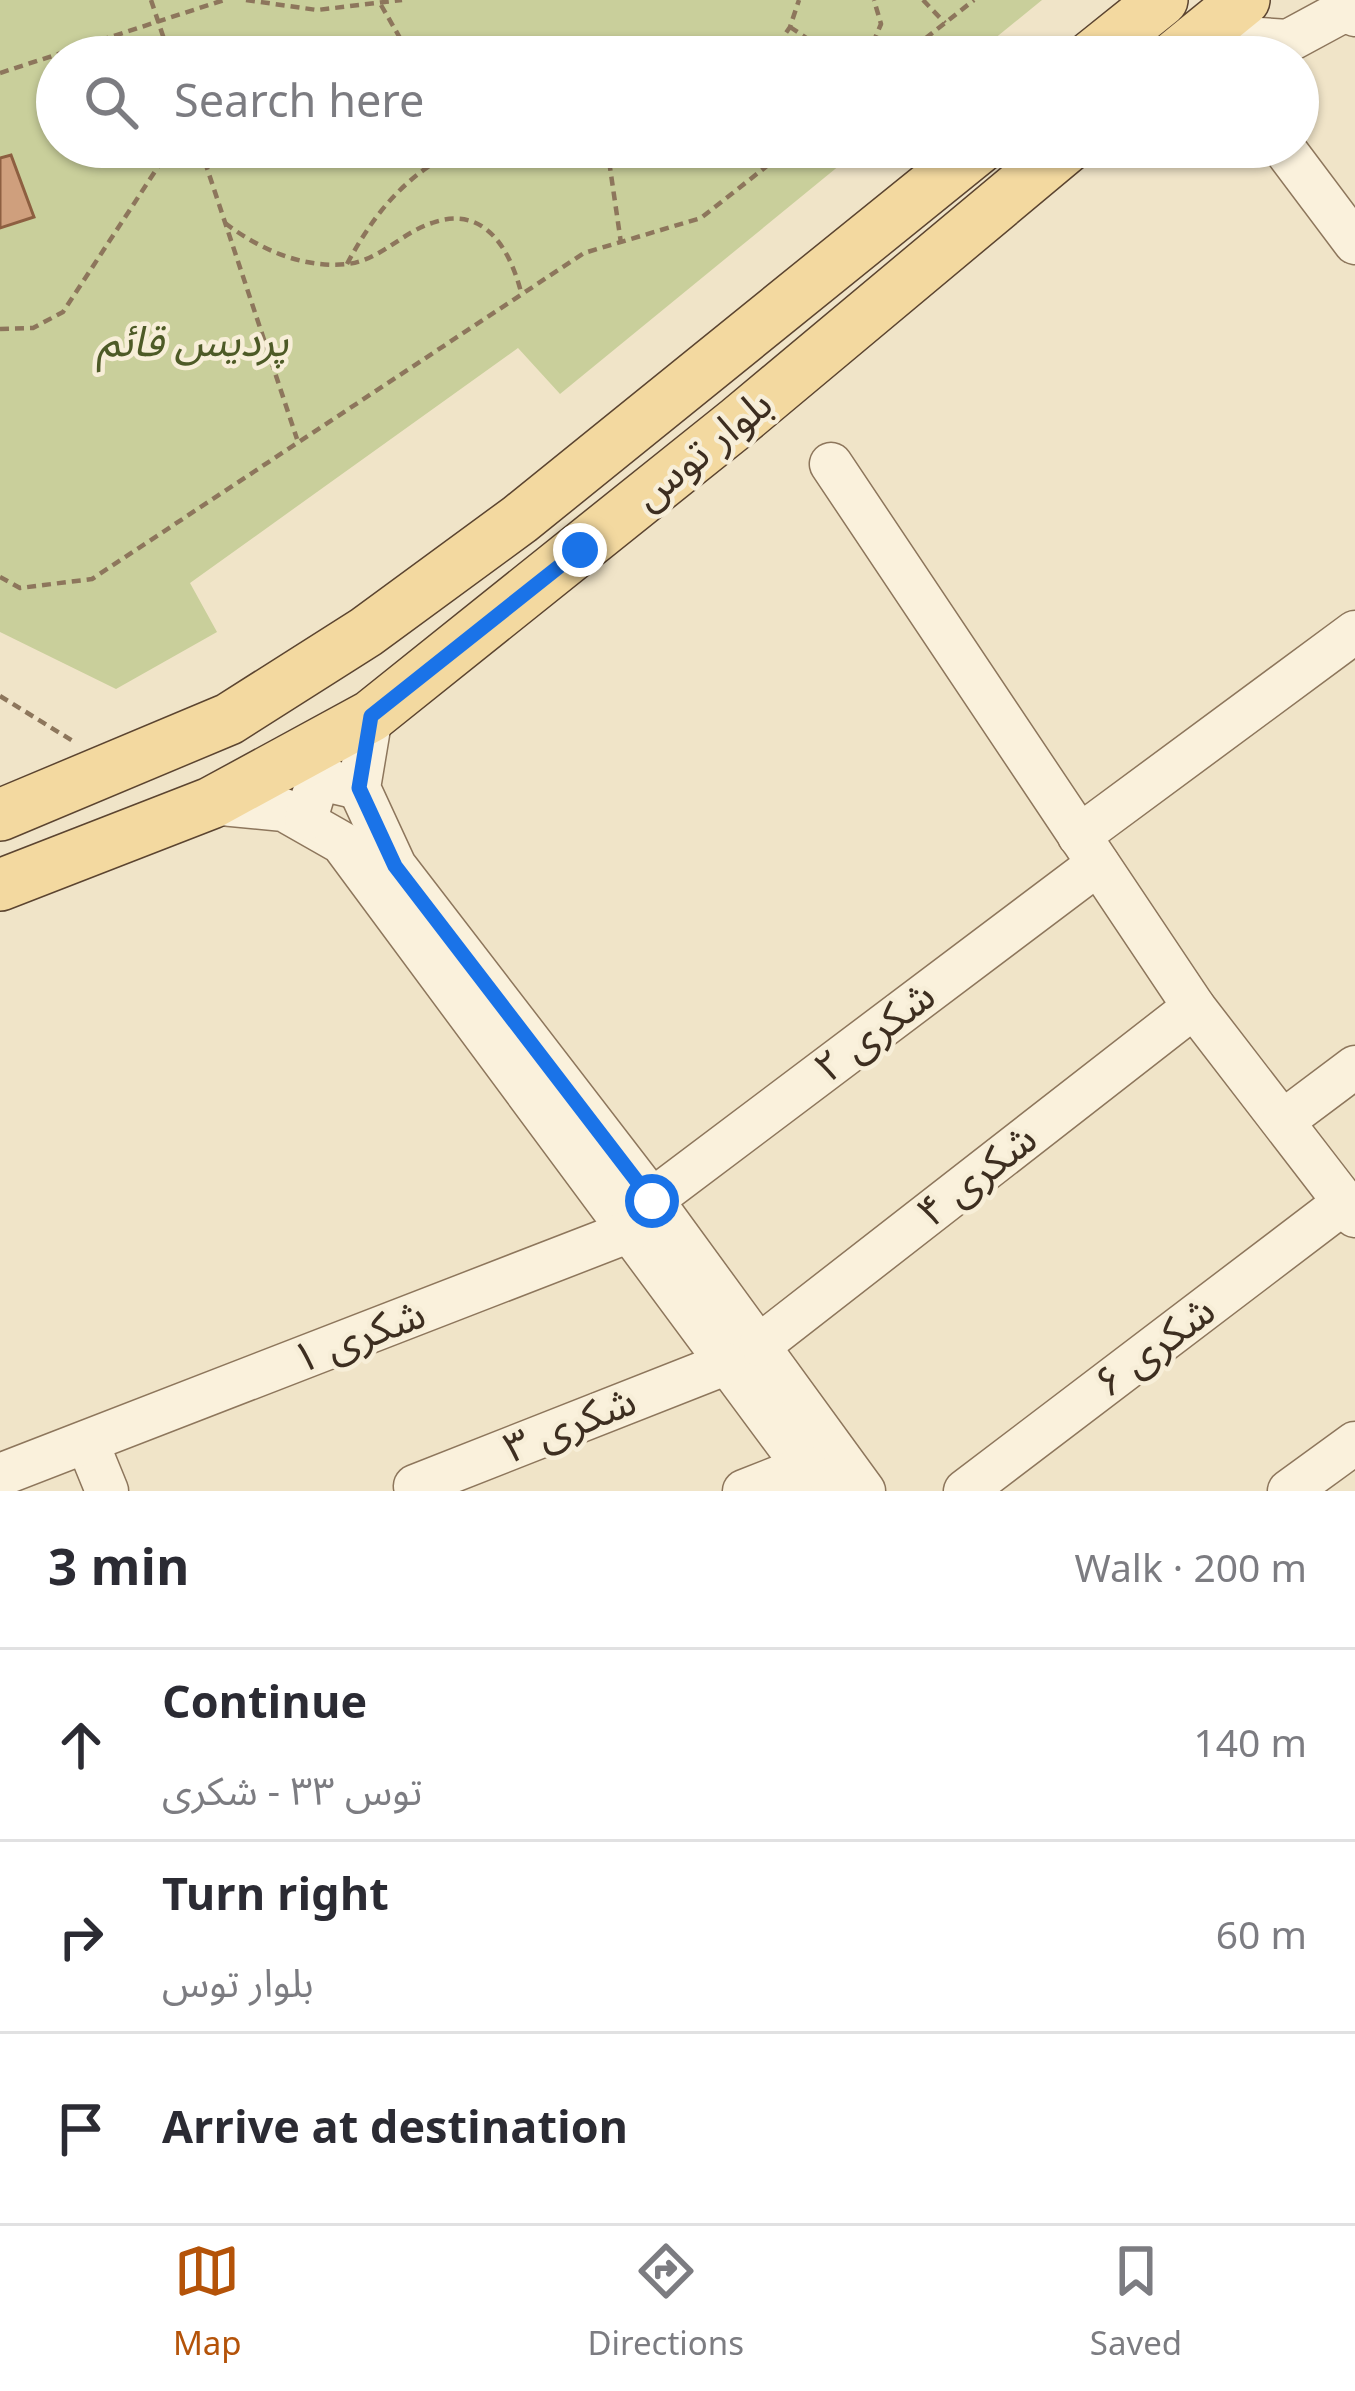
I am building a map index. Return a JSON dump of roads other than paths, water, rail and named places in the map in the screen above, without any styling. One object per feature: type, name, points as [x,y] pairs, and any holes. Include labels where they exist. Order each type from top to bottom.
[{"type":"main road","points":[[1117,36],[1162,0]]},
{"type":"main road","points":[[1209,36],[1244,0]]},
{"type":"main road","name":"بلوار توس","points":[[0,815],[229,719],[366,632],[520,520],[954,168]]},
{"type":"main road","name":"بلوار توس","points":[[0,885],[212,803],[371,716],[739,422],[1041,168]]},
{"type":"street","points":[[1297,36],[1349,8],[1355,15]]},
{"type":"street","points":[[1299,168],[1355,243]]},
{"type":"street","points":[[831,464],[1194,1007],[1350,1209]]},
{"type":"street","name":"شکری ۲","points":[[641,1216],[1355,632]]},
{"type":"street","points":[[371,716],[359,788],[395,866],[742,1354],[864,1491]]},
{"type":"street","points":[[306,819],[315,789],[329,781],[359,788]]},
{"type":"street","points":[[212,803],[284,810],[341,843],[641,1216]]},
{"type":"street","name":"شکری ۴","points":[[742,1354],[1194,1007]]},
{"type":"street","points":[[1283,1121],[1355,1067]]},
{"type":"street","name":"شکری ۶","points":[[965,1491],[1350,1209]]},
{"type":"street","name":"شکری ۱","points":[[0,1475],[641,1216]]},
{"type":"street","points":[[742,1354],[814,1479],[744,1491]]},
{"type":"street","name":"شکری ۳","points":[[415,1486],[742,1354]]},
{"type":"street","points":[[87,1442],[106,1491]]},
{"type":"street","points":[[1289,1491],[1355,1443]]},
{"type":"park label","name":"پردیس قائم","points":[[193,342]]}]
